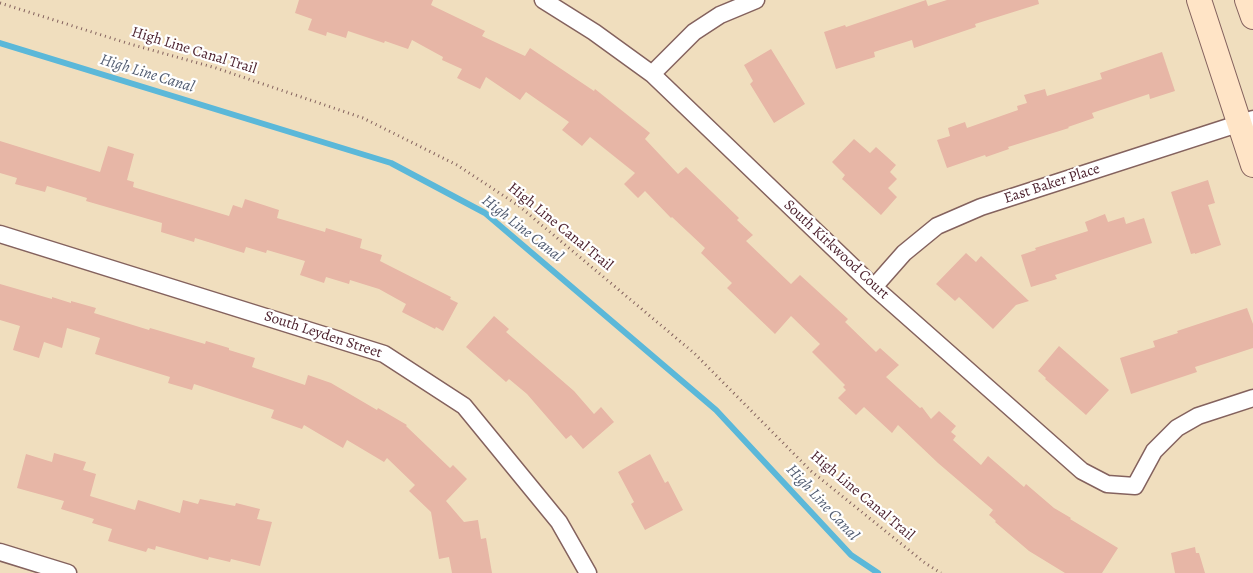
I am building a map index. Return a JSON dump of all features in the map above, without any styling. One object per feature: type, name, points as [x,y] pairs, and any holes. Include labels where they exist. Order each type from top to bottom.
[{"type":"main road","points":[[1199,0],[1246,121],[1253,165]]},
{"type":"main road","points":[[1247,0],[1253,17]]},
{"type":"street","name":"South Kirkwood Court","points":[[543,0],[594,32],[652,74],[874,287],[1082,471],[1107,484],[1135,486],[1154,451],[1177,428],[1198,416],[1253,398]]},
{"type":"street","points":[[652,74],[694,32],[720,14],[756,0]]},
{"type":"street","name":"East Baker Place","points":[[874,287],[904,253],[937,226],[981,207],[1246,121]]},
{"type":"street","name":"South Leyden Street","points":[[0,234],[384,354],[464,406],[559,522],[588,573]]},
{"type":"street","points":[[0,552],[68,573]]},
{"type":"path","name":"High Line Canal Trail","points":[[0,3],[130,44],[216,68],[363,118],[457,165],[519,206],[694,354],[812,471],[925,563],[941,573]]},
{"type":"building","points":[[299,0],[433,0],[431,5],[485,31],[482,36],[525,56],[530,48],[594,91],[595,89],[650,133],[645,139],[678,174],[686,167],[739,218],[737,220],[753,235],[746,241],[791,284],[800,275],[848,319],[845,322],[876,352],[880,348],[899,365],[886,377],[920,408],[922,407],[931,419],[939,411],[956,426],[951,432],[956,436],[953,440],[981,465],[988,456],[1024,487],[1026,484],[1054,508],[1118,548],[1102,573],[1065,573],[1029,551],[995,522],[989,515],[993,510],[938,463],[898,425],[892,433],[864,407],[856,415],[838,398],[846,390],[843,387],[845,385],[812,352],[820,344],[791,316],[775,334],[727,288],[732,283],[701,253],[705,248],[671,218],[645,191],[638,198],[624,184],[635,173],[590,137],[582,146],[562,130],[569,122],[526,92],[520,100],[486,77],[480,89],[457,78],[462,69],[442,60],[443,57],[412,40],[408,49],[348,31],[346,38],[327,32],[326,36],[308,30],[312,19],[295,13]]},
{"type":"building","points":[[926,0],[928,6],[947,0],[1038,0],[1039,4],[975,24],[976,27],[914,48],[912,40],[874,52],[875,57],[836,69],[824,32],[845,25],[846,27]]},
{"type":"building","points":[[771,49],[805,104],[774,123],[750,84],[753,81],[744,65]]},
{"type":"building","points":[[1162,52],[1175,91],[1150,99],[1149,94],[1092,113],[1094,118],[1069,128],[1008,147],[1009,149],[986,157],[985,155],[947,168],[937,140],[950,136],[948,128],[965,122],[967,128],[1018,110],[1017,106],[1027,103],[1024,95],[1045,89],[1047,96],[1102,79],[1100,73]]},
{"type":"building","points":[[854,139],[870,153],[876,147],[896,165],[890,172],[897,179],[888,188],[897,197],[881,215],[842,179],[845,175],[832,162]]},
{"type":"building","points":[[0,141],[100,172],[108,146],[134,154],[127,180],[134,182],[133,187],[229,216],[233,205],[242,208],[245,199],[279,210],[277,218],[325,232],[326,228],[362,239],[360,248],[382,255],[380,261],[451,297],[450,299],[458,303],[443,331],[436,327],[435,329],[402,312],[406,304],[379,289],[350,280],[349,284],[326,277],[324,283],[300,275],[305,261],[267,250],[266,253],[246,247],[244,253],[195,238],[194,242],[161,232],[162,223],[86,201],[87,198],[47,186],[45,192],[15,184],[17,178],[0,173]]},
{"type":"building","points":[[1208,180],[1215,203],[1208,205],[1221,245],[1191,254],[1171,192]]},
{"type":"building","points":[[1105,214],[1108,222],[1124,217],[1126,224],[1144,218],[1152,243],[1055,275],[1057,279],[1031,287],[1021,255],[1036,250],[1035,248],[1088,231],[1085,222]]},
{"type":"building","points":[[966,253],[976,262],[981,256],[1029,301],[1016,305],[993,329],[959,297],[955,301],[936,284]]},
{"type":"building","points":[[0,284],[52,299],[52,297],[96,308],[94,313],[149,330],[150,328],[205,344],[206,341],[229,348],[229,350],[255,358],[252,367],[305,385],[308,375],[331,383],[407,425],[450,468],[453,465],[467,479],[446,501],[464,522],[478,520],[481,539],[486,538],[492,573],[452,573],[449,557],[439,559],[431,512],[409,491],[415,485],[387,458],[384,462],[347,440],[343,448],[304,425],[302,429],[271,418],[274,410],[194,384],[192,390],[168,383],[170,377],[95,354],[100,338],[67,328],[62,348],[44,342],[39,358],[13,350],[20,326],[0,320]]},
{"type":"building","points":[[1247,308],[1253,324],[1253,348],[1195,367],[1197,372],[1131,394],[1120,358],[1155,347],[1153,341],[1178,333],[1177,331]]},
{"type":"building","points":[[494,316],[509,329],[506,332],[574,391],[594,414],[601,407],[614,422],[583,449],[571,435],[566,439],[527,394],[509,379],[506,382],[466,347]]},
{"type":"building","points":[[1059,346],[1109,390],[1086,415],[1038,371]]},
{"type":"building","points":[[54,453],[86,462],[83,470],[96,474],[90,496],[135,510],[138,500],[180,513],[183,500],[198,504],[200,499],[235,506],[236,503],[260,509],[257,519],[272,522],[260,566],[231,559],[230,562],[209,557],[208,560],[156,546],[155,550],[148,548],[146,552],[108,541],[112,529],[92,523],[94,519],[61,509],[64,501],[17,488],[26,454],[52,462]]},
{"type":"building","points":[[650,454],[665,483],[668,481],[683,510],[645,530],[631,504],[634,502],[618,472]]},
{"type":"building","points":[[1195,547],[1196,553],[1199,553],[1205,573],[1175,573],[1171,553]]},
{"type":"waterway","name":"High Line Canal","points":[[0,43],[391,163],[485,213],[716,410],[851,555],[878,573]]}]
